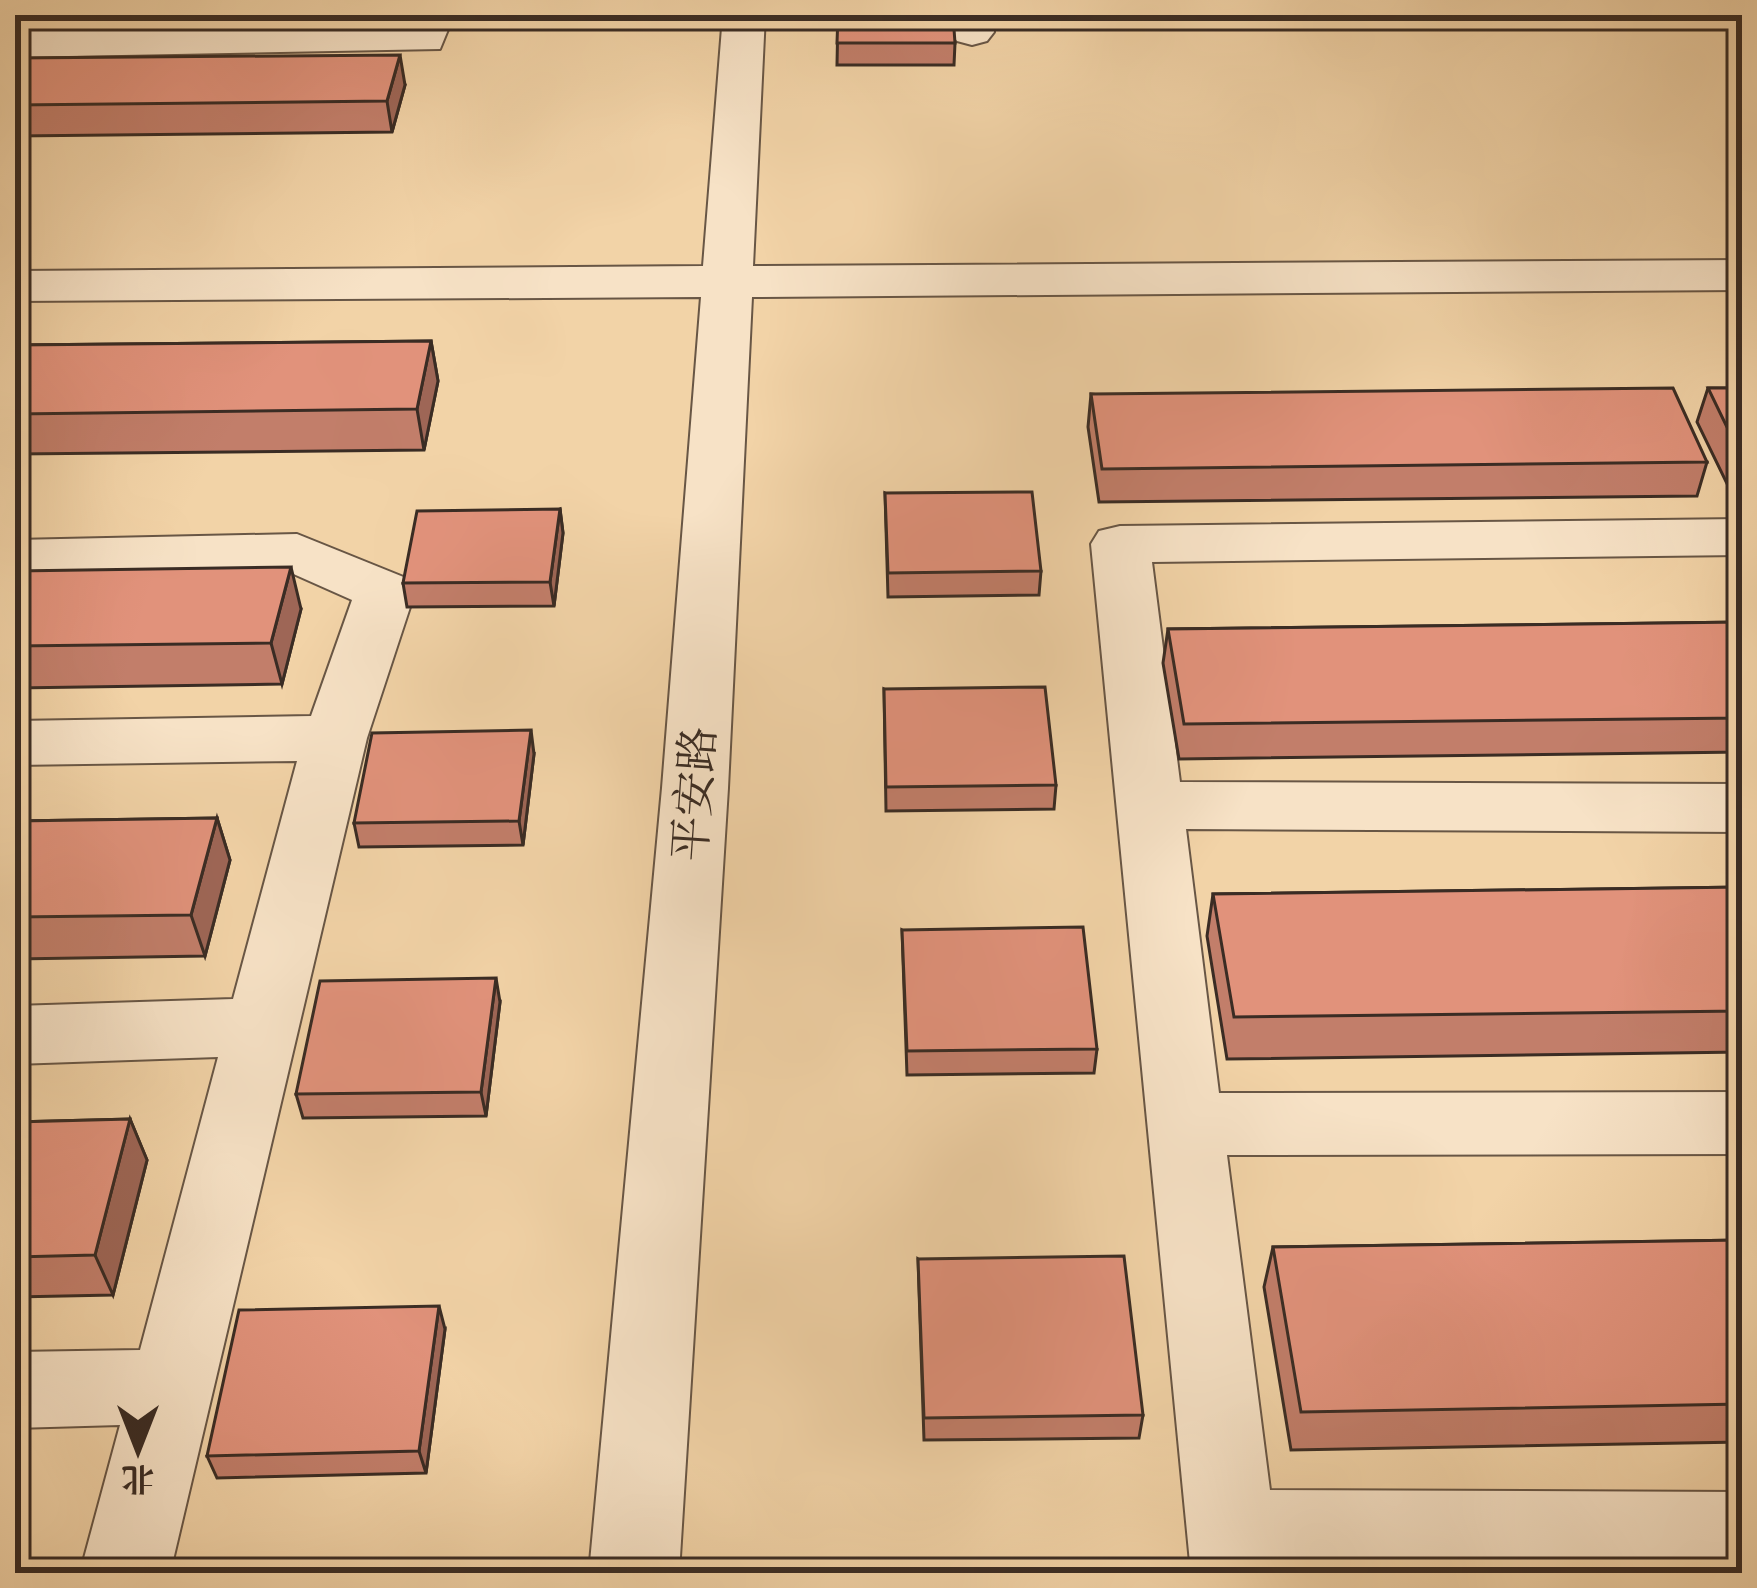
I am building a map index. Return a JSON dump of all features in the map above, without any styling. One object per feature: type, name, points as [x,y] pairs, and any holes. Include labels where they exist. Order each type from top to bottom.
[{"type":"street","points":[[28,15],[15,41],[425,40],[433,15]]},
{"type":"street","name":"平安路","points":[[634,1573],[695,788],[744,15]]},
{"type":"street","points":[[15,286],[1742,275]]},
{"type":"street","points":[[1742,537],[1120,544],[1234,1552],[1742,1533]]},
{"type":"street","points":[[15,559],[297,553],[385,592],[334,738],[125,1573]]},
{"type":"street","points":[[15,743],[334,738]]},
{"type":"street","points":[[1149,805],[1742,808]]},
{"type":"street","points":[[15,1035],[262,1027]]},
{"type":"street","points":[[1185,1124],[1742,1123]]},
{"type":"street","points":[[15,1390],[171,1388]]},
{"type":"building","points":[[838,15],[953,15],[955,43],[837,43]]},
{"type":"building","points":[[400,55],[387,101],[15,105],[15,58]]},
{"type":"building","points":[[431,341],[417,409],[15,414],[15,345]]},
{"type":"building","points":[[1673,388],[1707,462],[1102,469],[1091,394]]},
{"type":"building","points":[[1708,388],[1742,388],[1742,458]]},
{"type":"building","points":[[1032,492],[1041,571],[888,573],[885,493]]},
{"type":"building","points":[[560,509],[550,582],[403,583],[417,511]]},
{"type":"building","points":[[291,567],[271,643],[15,646],[15,571]]},
{"type":"building","points":[[1742,622],[1742,718],[1184,724],[1168,629]]},
{"type":"building","points":[[1045,687],[1056,785],[886,787],[884,689]]},
{"type":"building","points":[[531,730],[519,821],[354,823],[372,733]]},
{"type":"building","points":[[217,818],[191,915],[15,917],[15,821]]},
{"type":"building","points":[[1742,887],[1742,1011],[1234,1017],[1213,894]]},
{"type":"building","points":[[1083,927],[1097,1049],[907,1051],[902,930]]},
{"type":"building","points":[[496,978],[481,1092],[296,1094],[320,981]]},
{"type":"building","points":[[130,1119],[95,1255],[15,1257],[15,1122]]},
{"type":"building","points":[[1742,1240],[1742,1404],[1301,1412],[1273,1247]]},
{"type":"building","points":[[1124,1256],[1143,1415],[924,1418],[918,1259]]},
{"type":"building","points":[[439,1306],[419,1451],[207,1456],[239,1310]]}]
